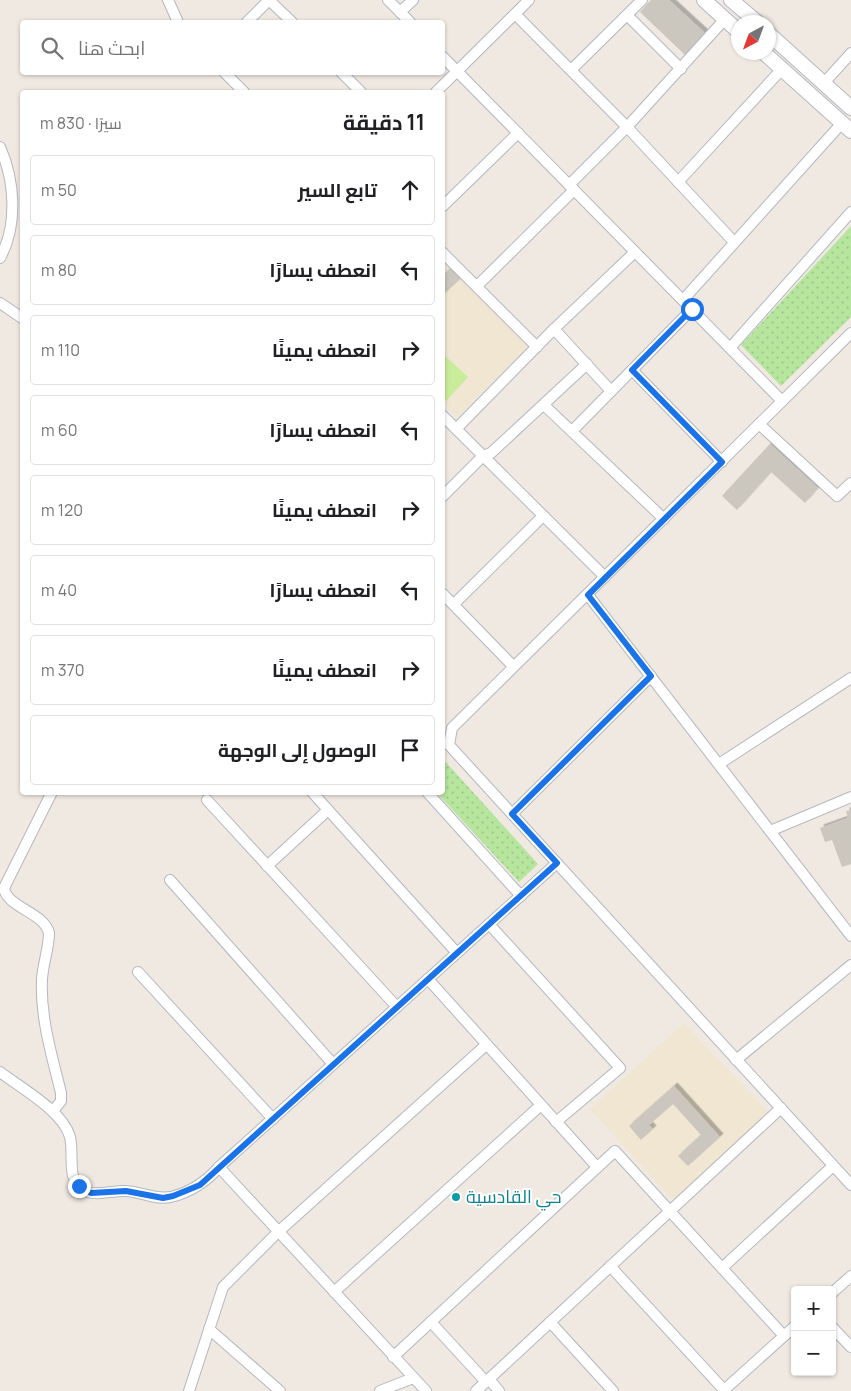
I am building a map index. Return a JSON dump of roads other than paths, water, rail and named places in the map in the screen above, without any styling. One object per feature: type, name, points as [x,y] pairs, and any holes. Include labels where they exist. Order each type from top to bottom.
[{"type":"street","points":[[168,0],[177,20]]},
{"type":"street","points":[[249,20],[269,0],[290,20]]},
{"type":"street","points":[[388,0],[408,20]]},
{"type":"street","points":[[400,12],[413,0]]},
{"type":"street","points":[[438,90],[529,0]]},
{"type":"street","points":[[570,70],[642,0]]},
{"type":"street","points":[[704,0],[731,25]]},
{"type":"street","points":[[731,0],[748,15]]},
{"type":"street","points":[[514,14],[627,127],[734,242]]},
{"type":"street","points":[[627,15],[681,69]]},
{"type":"street","points":[[477,286],[572,187],[725,19]]},
{"type":"street","points":[[776,40],[851,108]]},
{"type":"street","points":[[824,83],[851,53]]},
{"type":"street","points":[[445,59],[782,401]]},
{"type":"street","points":[[683,300],[734,242],[846,127],[772,60]]},
{"type":"street","points":[[678,182],[782,69]]},
{"type":"street","points":[[227,75],[242,90]]},
{"type":"street","points":[[345,75],[359,90]]},
{"type":"street","points":[[445,204],[518,133]]},
{"type":"street","points":[[0,147],[9,177],[12,214],[9,238],[0,258]]},
{"type":"street","points":[[730,348],[851,212]]},
{"type":"street","points":[[456,429],[554,329],[635,252]]},
{"type":"street","points":[[445,255],[537,347]]},
{"type":"street","points":[[0,303],[20,317]]},
{"type":"street","points":[[572,431],[692,309]]},
{"type":"street","points":[[554,329],[611,391]]},
{"type":"street","points":[[851,333],[452,728],[449,745],[851,1184]]},
{"type":"street","points":[[445,494],[484,456],[491,453],[587,364]]},
{"type":"street","points":[[632,370],[722,462]]},
{"type":"street","points":[[544,405],[664,519]]},
{"type":"street","points":[[445,418],[605,577]]},
{"type":"street","points":[[759,424],[838,496],[851,483]]},
{"type":"street","points":[[454,604],[543,516]]},
{"type":"street","points":[[588,595],[851,936]]},
{"type":"street","points":[[445,596],[514,666]]},
{"type":"street","points":[[512,814],[651,676]]},
{"type":"street","points":[[719,764],[851,678]]},
{"type":"street","points":[[50,795],[4,888],[8,897],[44,923],[49,933],[43,966],[42,992],[48,1037],[62,1093],[61,1101],[53,1111]]},
{"type":"street","points":[[315,795],[457,953]]},
{"type":"street","points":[[430,795],[521,896]]},
{"type":"street","points":[[770,831],[851,797]]},
{"type":"street","points":[[207,800],[396,1007]]},
{"type":"street","points":[[267,866],[328,810]]},
{"type":"street","points":[[0,1072],[53,1111],[62,1120],[68,1132],[71,1145],[73,1176],[79,1186],[87,1191],[96,1193],[126,1191],[153,1197],[173,1196],[200,1185],[208,1179],[219,1167],[557,863]]},
{"type":"street","points":[[170,880],[334,1064]]},
{"type":"street","points":[[489,924],[620,1068],[556,1122]]},
{"type":"street","points":[[736,1060],[851,965]]},
{"type":"street","points":[[138,972],[273,1119]]},
{"type":"street","points":[[428,979],[597,1167]]},
{"type":"street","points":[[189,1391],[223,1287],[278,1232],[486,1045]]},
{"type":"street","points":[[334,1292],[541,1105]]},
{"type":"street","points":[[476,1391],[781,1108]]},
{"type":"street","points":[[393,1357],[615,1151],[784,1336]]},
{"type":"street","points":[[722,1268],[834,1166]]},
{"type":"street","points":[[219,1167],[426,1391]]},
{"type":"street","points":[[610,1266],[723,1390],[791,1330]]},
{"type":"street","points":[[836,1289],[851,1276]]},
{"type":"street","points":[[432,1322],[487,1381],[499,1391]]},
{"type":"street","points":[[550,1322],[613,1391]]},
{"type":"street","points":[[209,1329],[280,1391]]},
{"type":"street","points":[[836,1330],[851,1347]]},
{"type":"street","points":[[380,1391],[413,1378]]},
{"type":"place","name":"حي القادسية","points":[[456,1197]]}]
